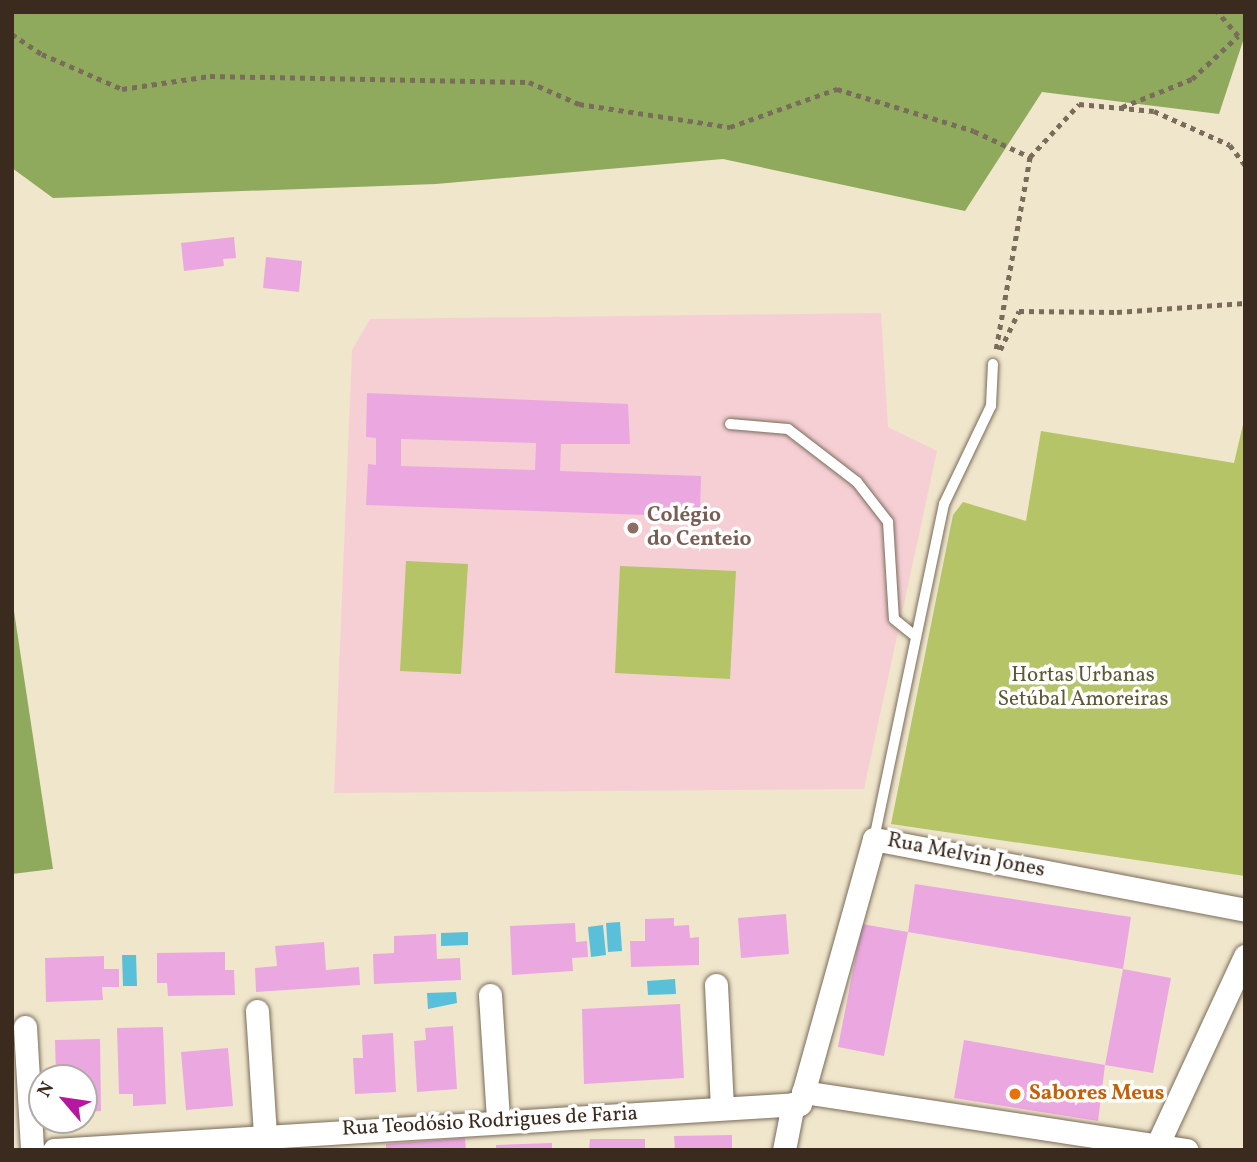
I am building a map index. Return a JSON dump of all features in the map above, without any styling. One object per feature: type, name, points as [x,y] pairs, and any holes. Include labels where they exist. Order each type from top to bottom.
[{"type":"street","name":"Rua Melvin Jones","points":[[784,1150],[874,839],[1245,910]]},
{"type":"street","points":[[1156,1147],[1245,956]]},
{"type":"street","points":[[716,985],[722,1108]]},
{"type":"street","points":[[490,995],[498,1120]]},
{"type":"street","points":[[257,1011],[265,1135]]},
{"type":"street","points":[[25,1027],[32,1150]]},
{"type":"street","name":"Rua Teodósio Rodrigues de Faria","points":[[54,1150],[722,1108],[799,1100],[1186,1150]]},
{"type":"lane","points":[[874,839],[944,504],[991,405],[993,364]]},
{"type":"lane","points":[[730,424],[789,429],[857,482],[888,522],[894,619],[916,638]]},
{"type":"path","points":[[1217,12],[1238,36]]},
{"type":"path","points":[[1118,108],[1192,79],[1245,31]]},
{"type":"path","points":[[12,34],[41,54],[122,89],[210,76],[529,82],[579,104],[730,127],[836,89],[974,131],[1030,157]]},
{"type":"path","points":[[993,364],[1030,157],[1079,104],[1154,111],[1230,145],[1245,165]]},
{"type":"path","points":[[993,364],[1019,311],[1117,312],[1245,303]]},
{"type":"shaded area","name":"Colégio do Centeio","points":[[881,313],[888,427],[937,451],[864,789],[334,793],[352,350],[370,319]]},
{"type":"green space","points":[[12,12],[1245,12],[1245,35],[1219,114],[1042,92],[965,211],[723,159],[436,184],[53,198],[12,168]]},
{"type":"green space","name":"Hortas Urbanas Setúbal Amoreiras","points":[[1245,416],[1245,876],[891,824],[953,515],[963,502],[1026,521],[1041,431],[1234,463]]},
{"type":"green space","points":[[406,561],[468,564],[461,674],[400,671]]},
{"type":"green space","points":[[620,566],[736,571],[730,679],[615,673]]},
{"type":"green space","points":[[12,598],[53,869],[12,874]]},
{"type":"water","points":[[620,922],[622,951],[608,952],[606,923]]},
{"type":"water","points":[[603,925],[606,955],[591,957],[588,927]]},
{"type":"water","points":[[468,932],[468,945],[441,946],[441,933]]},
{"type":"water","points":[[122,955],[136,955],[137,986],[123,986]]},
{"type":"water","points":[[675,979],[676,994],[648,995],[647,981]]},
{"type":"water","points":[[456,992],[457,1003],[428,1009],[427,993]]},
{"type":"building","points":[[234,237],[236,258],[223,259],[224,266],[184,271],[181,243]]},
{"type":"building","points":[[266,257],[302,261],[299,292],[263,288]]},
{"type":"building","points":[[367,393],[628,404],[630,444],[561,444],[560,471],[701,476],[700,517],[366,505],[368,464],[376,465],[376,438],[366,437]],"holes":[[[401,439],[536,443],[535,470],[401,466]]]},
{"type":"building","points":[[915,884],[1131,917],[1123,969],[908,932]]},
{"type":"building","points":[[786,914],[789,954],[741,958],[738,918]]},
{"type":"building","points":[[674,918],[674,926],[689,925],[690,938],[699,937],[699,965],[631,967],[630,941],[645,941],[645,919]]},
{"type":"building","points":[[575,923],[576,942],[587,941],[588,957],[572,958],[573,971],[512,975],[510,926]]},
{"type":"building","points":[[862,924],[908,932],[884,1056],[838,1047]]},
{"type":"building","points":[[436,934],[437,959],[460,958],[461,980],[374,984],[373,954],[394,953],[394,936]]},
{"type":"building","points":[[324,942],[326,970],[359,967],[360,985],[256,992],[255,968],[277,966],[275,946]]},
{"type":"building","points":[[225,952],[225,970],[234,970],[235,995],[168,996],[167,983],[157,983],[157,953]]},
{"type":"building","points":[[104,956],[104,969],[119,969],[119,987],[102,987],[103,1000],[46,1002],[45,958]]},
{"type":"building","points":[[1123,969],[1171,978],[1153,1073],[1105,1065]]},
{"type":"building","points":[[680,1004],[684,1078],[584,1084],[582,1009]]},
{"type":"building","points":[[453,1026],[457,1089],[417,1092],[414,1041],[426,1040],[425,1028]]},
{"type":"building","points":[[163,1027],[166,1104],[133,1106],[133,1094],[119,1094],[117,1028]]},
{"type":"building","points":[[393,1033],[396,1092],[355,1094],[353,1058],[363,1058],[362,1035]]},
{"type":"building","points":[[100,1039],[101,1111],[98,1111],[98,1064],[56,1064],[55,1040]]},
{"type":"building","points":[[964,1040],[1105,1065],[1098,1121],[954,1098]]},
{"type":"building","points":[[228,1048],[233,1106],[186,1110],[181,1052]]},
{"type":"building","points":[[732,1135],[732,1150],[675,1150],[674,1136]]},
{"type":"building","points":[[465,1138],[466,1150],[386,1150],[386,1144]]},
{"type":"building","points":[[590,1139],[645,1139],[645,1150],[589,1150]]},
{"type":"building","points":[[552,1143],[552,1150],[496,1150],[496,1145]]},
{"type":"place","name":"Colégio do Centeio","points":[[633,528]]},
{"type":"place","name":"Sabores Meus","points":[[1015,1094]]}]
